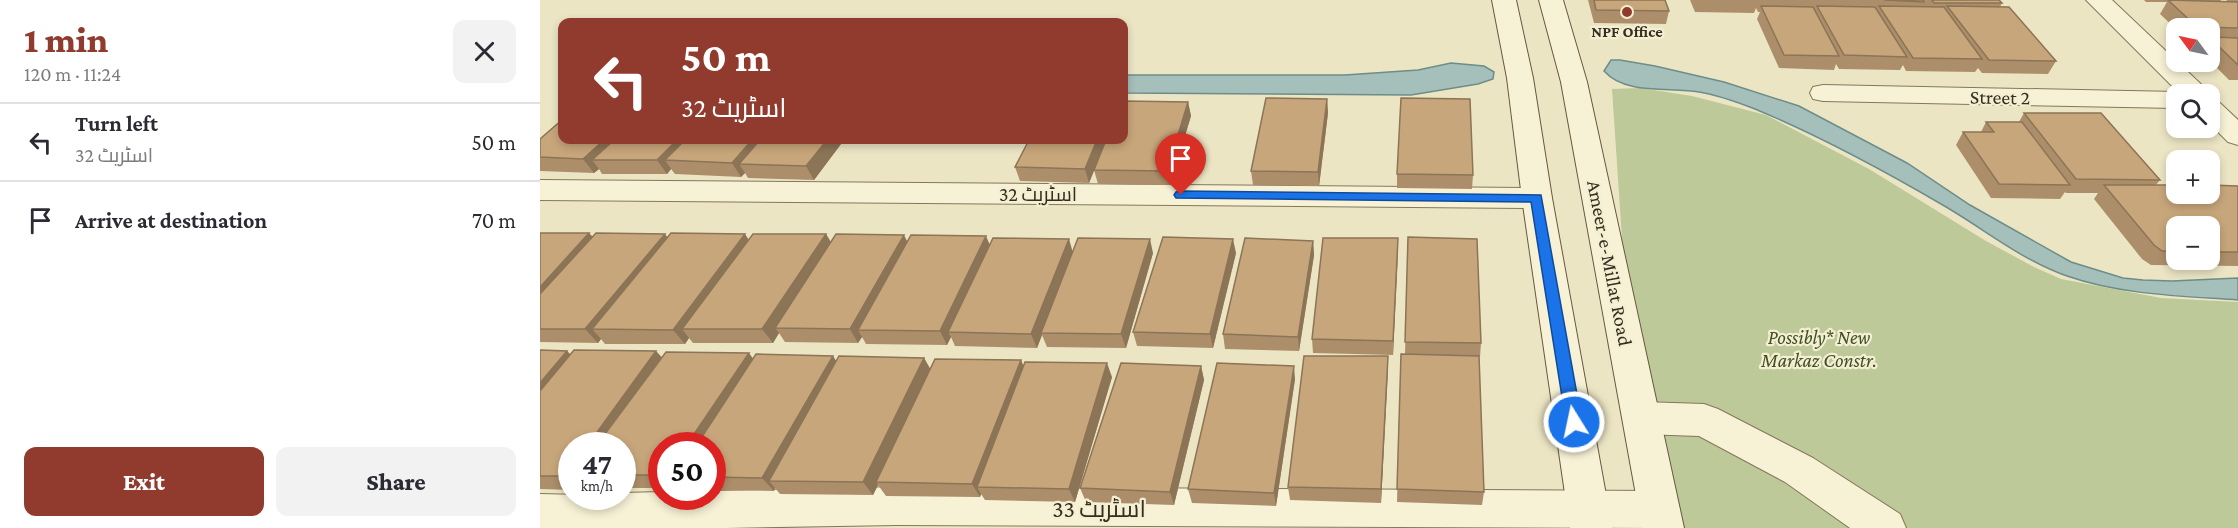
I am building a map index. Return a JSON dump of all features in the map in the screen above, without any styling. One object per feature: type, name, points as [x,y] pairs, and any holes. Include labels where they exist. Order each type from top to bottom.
[{"type":"street","points":[[1504,0],[1520,78],[1537,198],[1590,520]]},
{"type":"street","name":"Ameer-e-Millat Road","points":[[1551,0],[1574,82],[1661,519]]},
{"type":"street","points":[[2098,0],[2185,84]]},
{"type":"street","name":"Street 2","points":[[1823,93],[2166,100]]},
{"type":"street","points":[[2220,119],[2238,136]]},
{"type":"street","name":"اسٹریٹ 32","points":[[540,190],[1537,198]]},
{"type":"street","points":[[1642,418],[1704,420],[1799,470],[1885,528]]},
{"type":"street","name":"اسٹریٹ 33","points":[[540,513],[897,506],[1590,520],[1661,519]]},
{"type":"green space","name":"Possibly* New Markaz Constr.","points":[[1640,88],[1692,96],[1766,115],[1869,169],[1986,241],[2061,279],[2161,298],[2238,302],[2238,528],[1670,528],[1626,298],[1612,89]]},
{"type":"water","points":[[1611,60],[1655,66],[1724,82],[1799,106],[1907,163],[1970,205],[2071,262],[2123,278],[2143,280],[2238,278],[2238,300],[2130,291],[2067,276],[2034,261],[1957,213],[1803,130],[1755,109],[1713,95],[1648,89],[1623,84],[1604,71]]},
{"type":"water","points":[[1451,63],[1484,66],[1494,72],[1493,79],[1478,84],[1411,95],[1128,93],[1128,75],[1345,75],[1418,70]]},
{"type":"building","points":[[1594,0],[1665,0],[1669,11],[1596,10]]},
{"type":"building","points":[[1884,0],[1923,0],[1924,2]]},
{"type":"building","points":[[1932,0],[1999,0],[2002,3],[1934,3]]},
{"type":"building","points":[[2168,0],[2238,2],[2238,28],[2220,28],[2220,18],[2187,18]]},
{"type":"building","points":[[1761,6],[1813,7],[1839,56],[1784,55]]},
{"type":"building","points":[[1817,6],[1875,7],[1907,57],[1844,55]]},
{"type":"building","points":[[1879,6],[1944,7],[1982,59],[1913,58]]},
{"type":"building","points":[[1947,6],[2009,7],[2056,61],[1989,60]]},
{"type":"building","points":[[2220,37],[2238,38],[2238,65],[2220,48]]},
{"type":"building","points":[[1266,98],[1327,99],[1318,172],[1251,171]]},
{"type":"building","points":[[1401,98],[1470,99],[1473,175],[1397,174]]},
{"type":"building","points":[[1128,101],[1188,102],[1167,171],[1094,170],[1104,144],[1128,144]]},
{"type":"building","points":[[2024,113],[2101,113],[2160,180],[2076,179]]},
{"type":"building","points":[[1986,122],[2022,122],[2070,185],[1999,184],[1963,132],[1994,132]]},
{"type":"building","points":[[558,123],[558,144],[600,144],[583,159],[540,157],[540,139]]},
{"type":"building","points":[[610,144],[673,144],[657,160],[592,160]]},
{"type":"building","points":[[681,144],[749,144],[732,163],[665,160]]},
{"type":"building","points":[[756,144],[824,144],[806,166],[739,164]]},
{"type":"building","points":[[1027,144],[1095,144],[1085,169],[1015,167]]},
{"type":"building","points":[[2104,185],[2166,185],[2166,204],[2220,204],[2220,185],[2238,186],[2238,252],[2220,252],[2220,216],[2166,216],[2166,251],[2154,245]]},
{"type":"building","points":[[540,233],[589,233],[540,287]]},
{"type":"building","points":[[596,233],[665,234],[585,329],[540,329],[540,294]]},
{"type":"building","points":[[671,233],[745,234],[673,330],[592,329]]},
{"type":"building","points":[[753,234],[826,234],[762,329],[682,329]]},
{"type":"building","points":[[836,234],[904,235],[850,329],[775,328]]},
{"type":"building","points":[[911,235],[986,236],[940,331],[858,330]]},
{"type":"building","points":[[1163,237],[1233,239],[1210,334],[1133,332]]},
{"type":"building","points":[[1408,237],[1477,239],[1481,343],[1405,342]]},
{"type":"building","points":[[993,238],[1069,239],[1031,334],[948,332]]},
{"type":"building","points":[[1078,238],[1150,239],[1121,334],[1041,333]]},
{"type":"building","points":[[1245,238],[1313,241],[1298,337],[1223,334]]},
{"type":"building","points":[[1323,238],[1398,238],[1393,341],[1312,339]]},
{"type":"building","points":[[540,350],[567,351],[540,383]]},
{"type":"building","points":[[574,350],[656,351],[597,432],[558,432],[558,476],[540,476],[540,391]]},
{"type":"building","points":[[666,352],[749,353],[695,432],[648,432],[648,475],[636,475],[636,432],[606,432]]},
{"type":"building","points":[[756,354],[833,356],[762,478],[726,477],[726,432],[705,432]]},
{"type":"building","points":[[1401,354],[1479,356],[1484,492],[1397,489]]},
{"type":"building","points":[[839,356],[924,358],[863,482],[769,481]]},
{"type":"building","points":[[1304,356],[1388,356],[1381,489],[1288,487]]},
{"type":"building","points":[[935,359],[1021,360],[972,484],[876,482]]},
{"type":"building","points":[[1025,362],[1107,363],[1069,489],[977,487]]},
{"type":"building","points":[[1121,363],[1201,366],[1170,492],[1080,488]]},
{"type":"building","points":[[1217,363],[1294,366],[1274,493],[1188,489]]},
{"type":"place","name":"NPF Office","points":[[1627,12]]},
{"type":"route","points":[[1181,195],[1537,198],[1574,422]]}]
